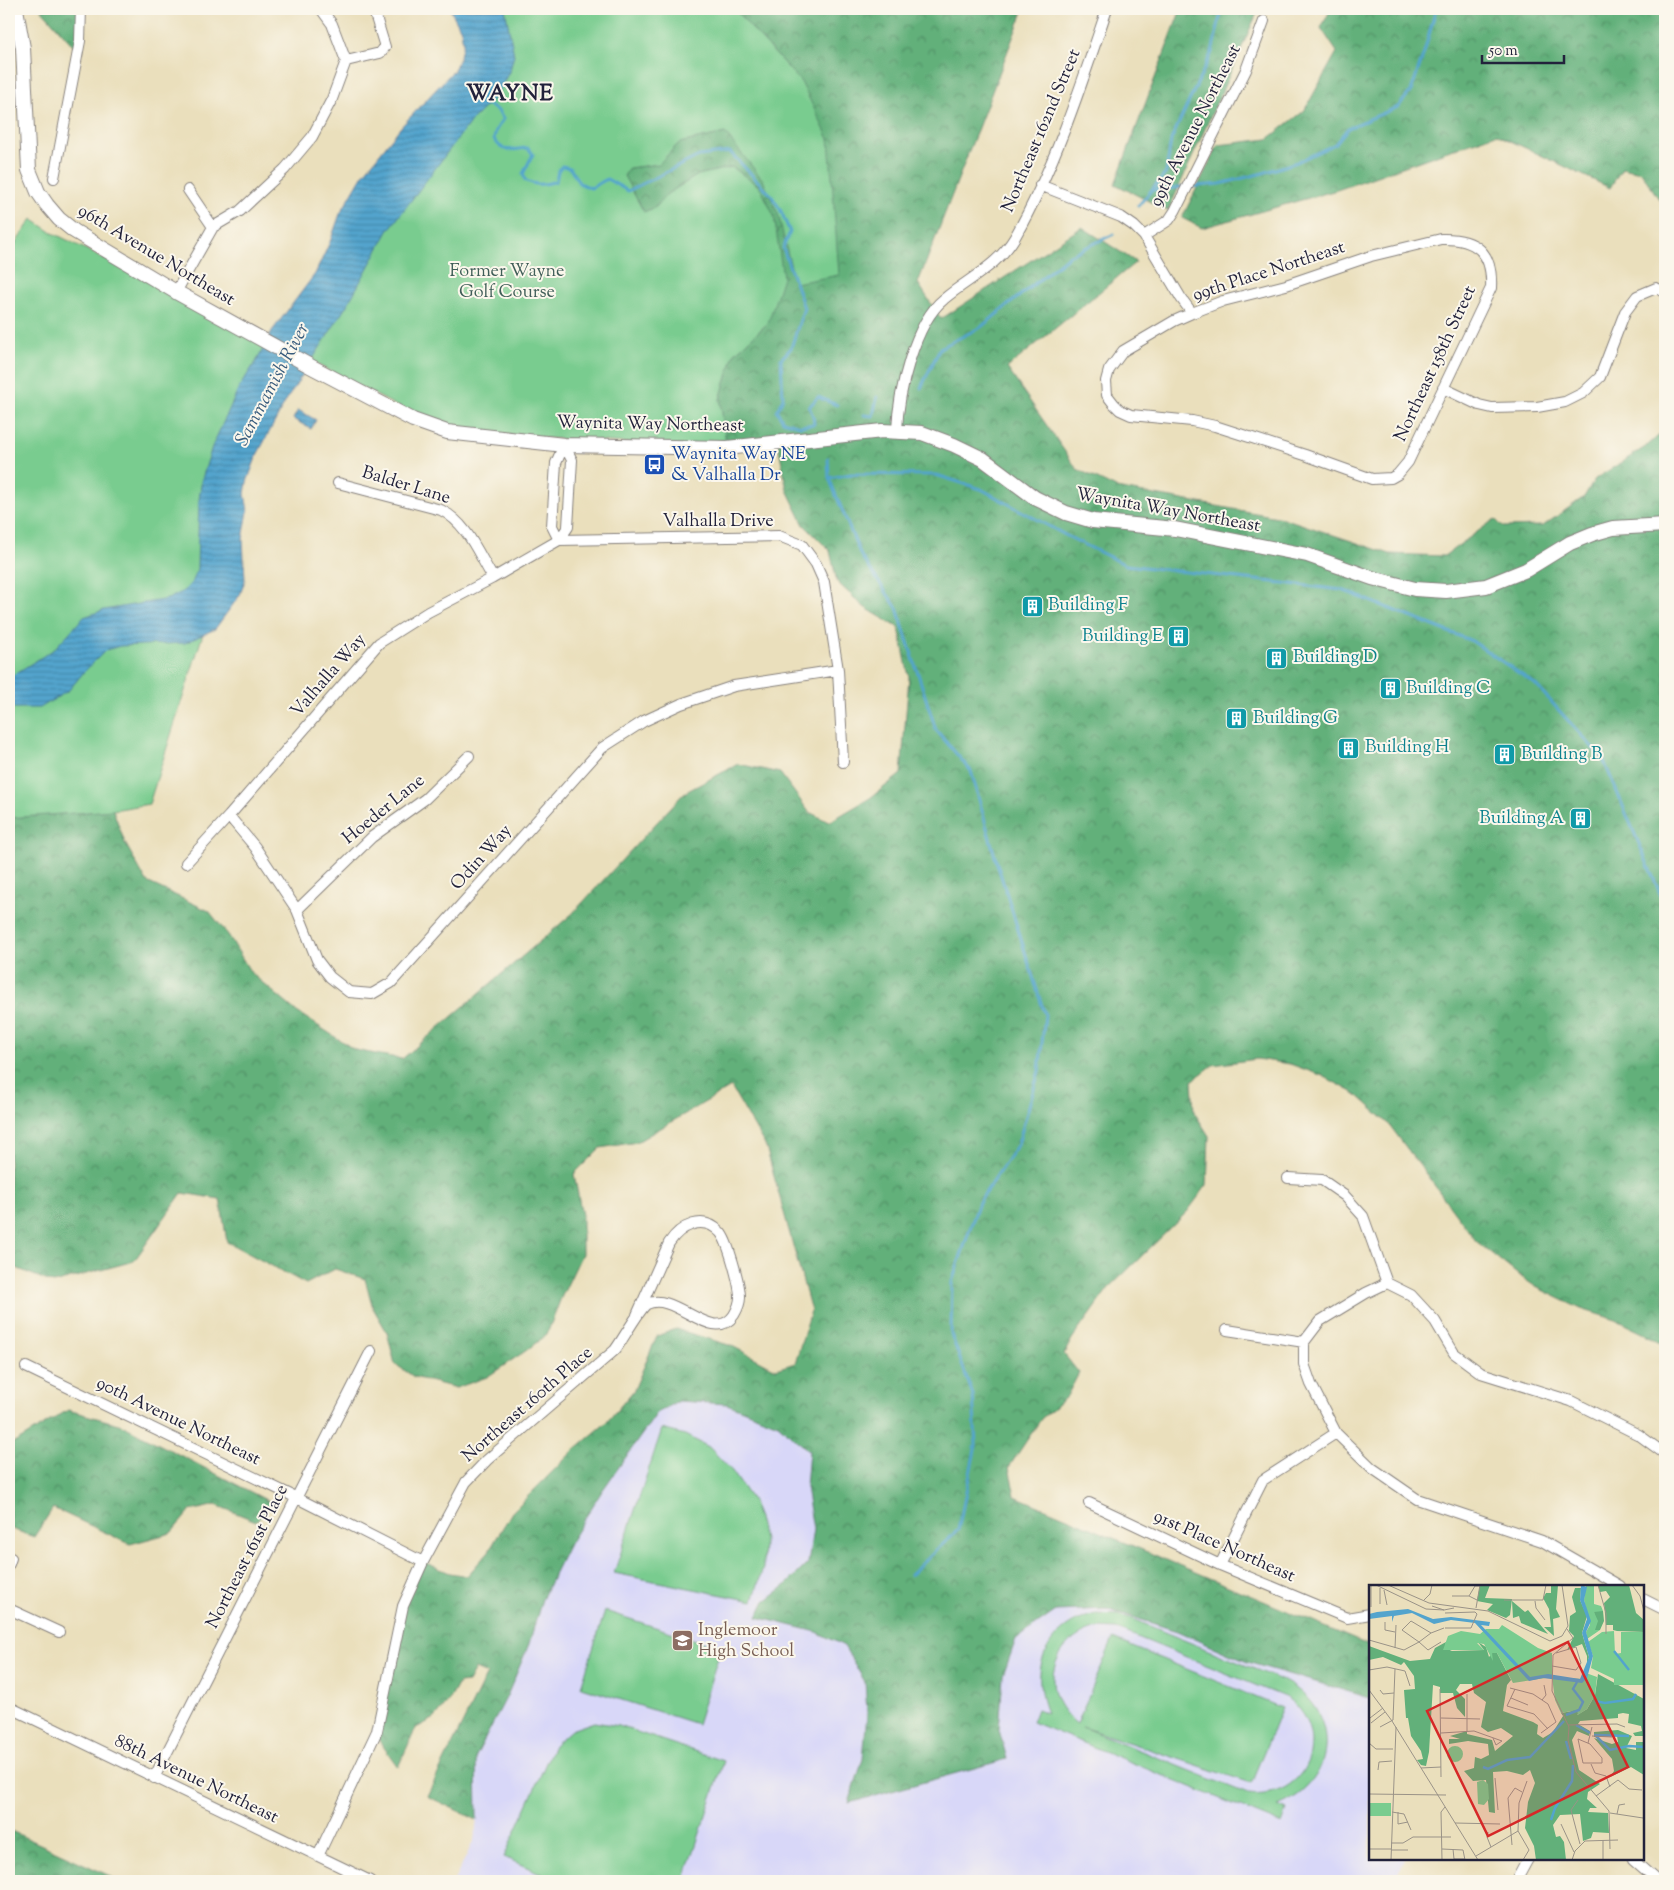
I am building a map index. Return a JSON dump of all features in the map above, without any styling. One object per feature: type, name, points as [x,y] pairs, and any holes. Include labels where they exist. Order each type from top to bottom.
[{"type":"main road","name":"96th Avenue Northeast","points":[[16,9],[23,48],[29,170],[38,192],[59,219],[74,231],[176,292],[349,386]]},
{"type":"main road","name":"Waynita Way Northeast","points":[[349,386],[413,420],[447,432],[564,445],[727,448],[882,430],[922,433],[954,445],[983,459],[1035,498],[1066,513],[1093,521],[1175,529],[1307,555],[1372,578],[1415,589],[1446,591],[1486,586],[1526,570],[1570,544],[1592,534],[1613,528],[1665,524]]},
{"type":"street","points":[[54,178],[80,41],[81,9]]},
{"type":"street","points":[[176,292],[213,227],[240,211],[285,169],[312,137],[332,99],[346,61],[332,24],[321,9]]},
{"type":"street","name":"Northeast 162nd Street","points":[[896,431],[902,386],[924,322],[932,310],[945,298],[981,274],[1007,249],[1014,238],[1040,185],[1074,102],[1107,9]]},
{"type":"street","points":[[346,61],[380,53],[385,46],[374,11]]},
{"type":"street","name":"99th Avenue Northeast","points":[[1144,236],[1169,220],[1175,211],[1246,70],[1264,21]]},
{"type":"street","points":[[1040,185],[1121,217],[1134,226],[1144,236],[1192,313]]},
{"type":"street","points":[[188,190],[213,227]]},
{"type":"street","name":"99th Place Northeast","points":[[1391,478],[1372,479],[1216,426],[1192,421],[1131,415],[1120,410],[1108,395],[1107,377],[1123,351],[1192,313],[1223,301],[1286,285],[1371,256],[1441,239],[1462,240]]},
{"type":"street","name":"Northeast 158th Street","points":[[1391,478],[1398,474],[1408,462],[1491,288],[1490,263],[1477,247],[1462,240]]},
{"type":"street","points":[[1443,388],[1479,405],[1492,408],[1537,407],[1565,402],[1583,393],[1600,377],[1625,312],[1637,296],[1661,290]]},
{"type":"street","points":[[564,445],[572,460],[568,527],[559,540],[552,526],[556,463],[564,445]]},
{"type":"street","name":"Balder Lane","points":[[338,483],[440,510],[452,516],[462,525],[493,578]]},
{"type":"street","name":"Valhalla Drive","points":[[559,540],[779,536],[802,545],[816,564],[824,582],[838,670],[843,762]]},
{"type":"street","name":"Valhalla Way","points":[[186,863],[379,643],[428,612],[493,578],[559,540]]},
{"type":"street","name":"Odin Way","points":[[229,816],[255,847],[297,910],[317,960],[330,978],[349,992],[372,994],[391,983],[602,748],[644,721],[681,704],[734,686],[838,670]]},
{"type":"street","name":"Hoeder Lane","points":[[297,910],[372,837],[425,799],[469,756]]},
{"type":"street","points":[[1288,1178],[1322,1180],[1345,1196],[1363,1216],[1387,1283],[1411,1295],[1435,1321],[1454,1352],[1481,1373],[1571,1401],[1639,1434],[1665,1454]]},
{"type":"street","name":"Northeast 160th Place","points":[[318,1856],[377,1731],[403,1606],[423,1562],[466,1482],[487,1460],[615,1350],[637,1315],[674,1235],[688,1225],[695,1224],[703,1224],[719,1231],[728,1246],[740,1296],[737,1310],[733,1317],[716,1325],[660,1302],[648,1304],[637,1315]]},
{"type":"street","points":[[1387,1283],[1366,1293],[1320,1321],[1304,1342],[1304,1364],[1311,1384],[1336,1432],[1372,1468],[1417,1500],[1542,1541],[1618,1585]]},
{"type":"street","points":[[1227,1330],[1304,1342]]},
{"type":"street","name":"Northeast 161st Place","points":[[154,1778],[371,1351]]},
{"type":"street","name":"90th Avenue Northeast","points":[[26,1367],[297,1498],[423,1562]]},
{"type":"street","points":[[1220,1565],[1263,1480],[1336,1432]]},
{"type":"street","name":"91st Place Northeast","points":[[1090,1503],[1220,1565],[1346,1618],[1369,1614]]},
{"type":"street","points":[[1644,1600],[1665,1610]]},
{"type":"street","points":[[9,1609],[59,1632]]},
{"type":"street","name":"88th Avenue Northeast","points":[[9,1707],[318,1856],[348,1877],[370,1881]]},
{"type":"street","points":[[1516,1881],[1527,1860]]},
{"type":"street","points":[[1632,1860],[1657,1881]]},
{"type":"shaded area","name":"Inglemoor High School","points":[[678,1401],[727,1404],[778,1424],[809,1451],[806,1487],[813,1529],[808,1563],[785,1586],[765,1601],[757,1617],[817,1632],[844,1646],[865,1682],[867,1713],[863,1759],[849,1802],[1006,1759],[999,1730],[1003,1676],[1016,1639],[1056,1611],[1107,1609],[1177,1631],[1247,1662],[1369,1698],[1369,1860],[1404,1860],[1394,1881],[454,1881],[474,1840],[477,1820],[476,1756],[507,1696],[529,1644],[542,1599],[570,1542],[602,1491],[657,1413]]},
{"type":"green space","points":[[41,9],[83,9],[76,49]]},
{"type":"green space","name":"Former Wayne Golf Course","points":[[474,9],[734,9],[801,82],[829,139],[839,275],[795,283],[778,214],[763,180],[725,133],[679,143],[659,164],[629,168],[624,176],[644,212],[656,207],[667,194],[698,175],[732,167],[760,187],[774,216],[783,277],[768,323],[734,354],[720,399],[727,449],[447,432],[291,351],[454,93]]},
{"type":"green space","points":[[734,9],[1024,9],[918,283],[941,319],[1082,227],[1136,262],[1007,368],[1077,469],[1116,488],[1283,518],[1390,554],[1444,556],[1495,519],[1503,527],[1543,526],[1584,497],[1595,479],[1647,446],[1665,430],[1665,1346],[1616,1320],[1581,1309],[1536,1287],[1476,1241],[1388,1123],[1356,1094],[1323,1076],[1290,1064],[1257,1059],[1213,1065],[1192,1081],[1194,1112],[1209,1136],[1207,1185],[1187,1212],[1108,1289],[1072,1339],[1064,1354],[1079,1373],[1067,1396],[1041,1419],[1009,1467],[1015,1496],[1369,1646],[1369,1698],[1247,1662],[1177,1631],[1107,1609],[1056,1611],[1016,1639],[1003,1676],[999,1730],[1007,1759],[849,1803],[863,1759],[867,1713],[865,1682],[844,1646],[817,1632],[757,1617],[765,1601],[785,1586],[808,1563],[813,1529],[806,1487],[809,1451],[778,1424],[727,1404],[678,1401],[657,1413],[602,1491],[570,1542],[542,1599],[529,1644],[507,1696],[476,1756],[477,1820],[427,1796],[487,1674],[475,1669],[468,1682],[459,1683],[449,1701],[435,1718],[416,1728],[398,1767],[375,1735],[403,1606],[423,1562],[450,1573],[467,1576],[489,1551],[512,1512],[574,1450],[606,1423],[634,1390],[657,1336],[676,1329],[732,1346],[776,1369],[795,1363],[811,1311],[766,1147],[731,1087],[637,1142],[600,1148],[574,1174],[582,1215],[582,1254],[561,1298],[547,1334],[487,1377],[456,1388],[414,1377],[395,1364],[387,1332],[373,1308],[365,1279],[335,1269],[306,1284],[227,1242],[220,1199],[182,1193],[134,1261],[53,1283],[9,1265],[9,818],[113,810],[125,843],[147,882],[209,911],[229,936],[251,973],[297,1012],[355,1050],[402,1059],[572,914],[684,793],[738,764],[780,773],[809,812],[829,822],[870,798],[901,774],[909,677],[899,628],[864,607],[837,582],[830,551],[804,525],[787,490],[778,443],[727,448],[720,399],[734,354],[768,323],[760,187],[732,167],[698,175],[667,194],[656,207],[644,212],[624,176],[629,168],[659,164],[679,143],[725,133],[801,82]]},
{"type":"green space","points":[[1181,9],[1259,9],[1168,211],[1115,184]]},
{"type":"green space","points":[[1331,9],[1665,9],[1665,208],[1641,172],[1622,168],[1610,188],[1496,134],[1337,190],[1202,228],[1182,218],[1218,145],[1268,139],[1304,111],[1337,52],[1321,28]]},
{"type":"green space","points":[[32,219],[53,233],[289,350],[262,408],[216,593],[149,804],[113,810],[9,818],[9,253]]},
{"type":"green space","points":[[68,1410],[122,1425],[274,1504],[256,1521],[216,1505],[190,1511],[171,1533],[130,1544],[53,1508],[34,1537],[9,1528],[9,1444],[16,1442]]},
{"type":"green space","points":[[662,1429],[685,1435],[709,1447],[732,1471],[753,1502],[764,1539],[763,1568],[753,1601],[614,1573]]},
{"type":"green space","points":[[605,1611],[721,1648],[697,1724],[581,1687]]},
{"type":"green space","points":[[1096,1614],[1119,1615],[1130,1618],[1284,1681],[1303,1694],[1316,1710],[1323,1727],[1325,1746],[1322,1764],[1312,1781],[1298,1795],[1278,1806],[1287,1810],[1282,1824],[1032,1722],[1037,1709],[1047,1713],[1040,1680],[1041,1665],[1046,1651],[1054,1638],[1065,1628],[1079,1620]],"holes":[[[1098,1628],[1116,1629],[1287,1698],[1301,1713],[1309,1729],[1311,1746],[1307,1762],[1299,1776],[1286,1787],[1269,1793],[1248,1794],[1082,1727],[1251,1783],[1282,1708],[1113,1639],[1077,1724],[1064,1712],[1053,1684],[1054,1669],[1059,1656],[1068,1644],[1081,1634]]]},
{"type":"green space","points":[[594,1722],[619,1726],[724,1761],[684,1881],[558,1881],[504,1857],[554,1745],[571,1730]]},
{"type":"green space","points":[[9,1830],[108,1875],[118,1881],[9,1881]]},
{"type":"water","name":"Sammamish River","points":[[450,9],[505,9],[514,55],[510,70],[496,96],[471,121],[388,231],[349,302],[287,399],[257,455],[247,482],[245,494],[248,511],[243,539],[245,580],[240,595],[215,629],[185,643],[120,646],[106,650],[69,690],[40,708],[9,708],[9,675],[13,675],[53,650],[84,617],[104,610],[168,599],[184,591],[193,581],[197,569],[199,500],[202,479],[212,447],[240,386],[259,357],[272,331],[315,274],[330,242],[340,214],[362,176],[400,128],[454,70],[463,43],[461,30]]},
{"type":"water","points":[[298,410],[316,420],[311,429],[293,419]]},
{"type":"waterway","points":[[1138,206],[1166,173],[1171,140],[1212,52],[1222,9]]},
{"type":"waterway","points":[[1152,190],[1220,184],[1297,162],[1335,144],[1348,128],[1398,107],[1411,91],[1436,9]]},
{"type":"waterway","points":[[485,103],[498,111],[503,119],[496,130],[494,139],[498,144],[509,150],[528,148],[533,154],[523,174],[525,180],[536,184],[556,181],[558,171],[562,166],[570,168],[579,183],[591,188],[607,179],[628,191],[699,156],[730,152],[771,195],[780,209],[790,232],[783,248],[804,308],[791,348],[781,359],[783,398],[777,411],[783,421],[800,426],[814,424],[809,407],[818,397],[837,405]]},
{"type":"waterway","points":[[921,388],[940,348],[981,327],[1070,255],[1114,234]]},
{"type":"waterway","points":[[864,415],[873,416],[877,397]]},
{"type":"waterway","points":[[828,458],[829,478],[861,556],[897,608],[936,730],[971,771],[996,860],[1045,1015],[1039,1071],[1018,1144],[979,1202],[952,1282],[951,1334],[973,1395],[976,1445],[958,1530],[910,1575]]},
{"type":"waterway","points":[[829,478],[851,474],[936,475],[981,489],[1067,536],[1126,565],[1342,590],[1472,641],[1535,684],[1603,759],[1665,905]]},
{"type":"place","name":"Waynita Way NE & Valhalla Dr","points":[[655,465]]},
{"type":"place","name":"Building F","points":[[1032,606]]},
{"type":"place","name":"Building E","points":[[1179,637]]},
{"type":"place","name":"Building D","points":[[1277,658]]},
{"type":"place","name":"Building C","points":[[1390,689]]},
{"type":"place","name":"Building G","points":[[1237,719]]},
{"type":"place","name":"Building H","points":[[1349,748]]},
{"type":"place","name":"Building B","points":[[1505,755]]},
{"type":"place","name":"Building A","points":[[1580,819]]},
{"type":"place","name":"Inglemoor High School","points":[[682,1641]]},
{"type":"district","name":"WAYNE","points":[[510,95]]}]
